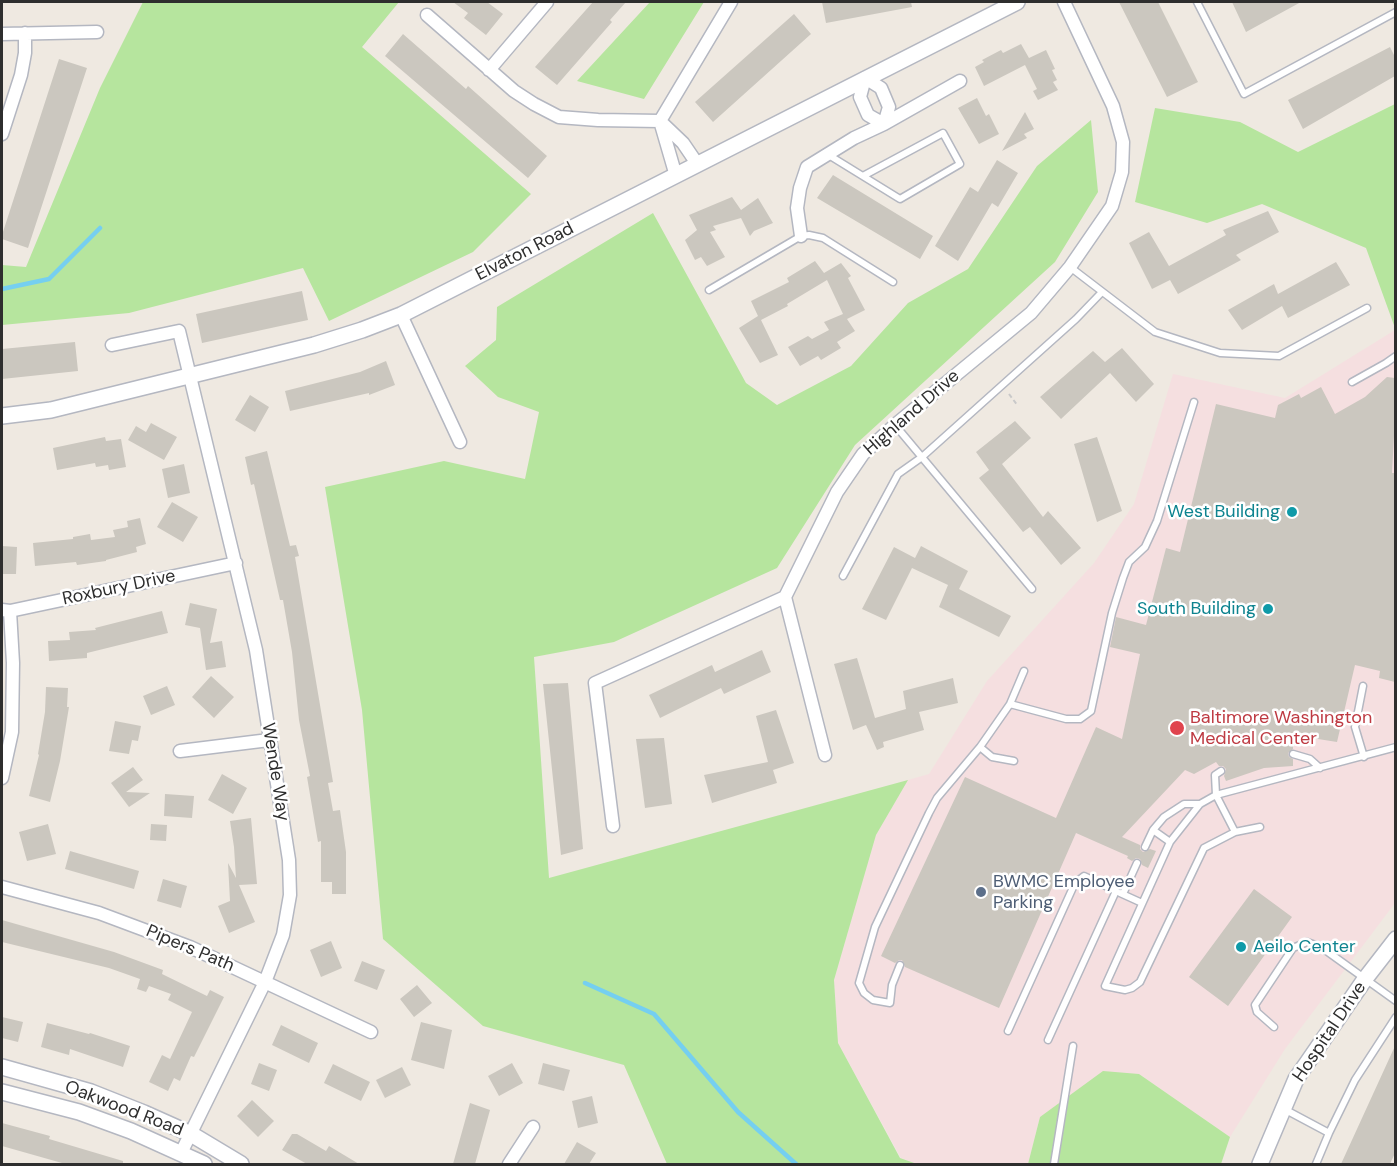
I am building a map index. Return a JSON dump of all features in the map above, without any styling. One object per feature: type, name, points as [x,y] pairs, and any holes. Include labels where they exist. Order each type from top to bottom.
[{"type":"street","points":[[489,70],[547,2]]},
{"type":"street","points":[[676,176],[660,121],[731,2]]},
{"type":"street","name":"Elvaton Road","points":[[2,416],[51,410],[314,345],[401,315],[1017,2]]},
{"type":"street","name":"Highland Drive","points":[[785,597],[837,492],[863,454],[895,424],[1031,313],[1070,267],[1112,206],[1122,172],[1123,142],[1113,106],[1064,2]]},
{"type":"street","points":[[427,15],[524,98],[559,117],[660,121],[683,142],[698,165]]},
{"type":"street","points":[[2,34],[97,32]]},
{"type":"street","points":[[2,134],[21,75],[25,53],[25,33]]},
{"type":"street","points":[[866,78],[881,88],[889,107],[884,124],[868,115],[860,97],[866,78]]},
{"type":"street","points":[[801,236],[797,208],[800,188],[807,167],[960,81]]},
{"type":"street","points":[[401,315],[460,442]]},
{"type":"street","name":"Wende Way","points":[[112,345],[179,331],[256,650],[289,860],[290,895],[283,935],[265,982],[181,1153]]},
{"type":"street","name":"Roxbury Drive","points":[[6,611],[236,563]]},
{"type":"street","points":[[613,826],[595,683],[785,597],[825,755]]},
{"type":"street","points":[[2,778],[12,732],[13,663],[6,611]]},
{"type":"street","points":[[180,751],[269,740]]},
{"type":"street","name":"Pipers Path","points":[[2,886],[144,928],[190,947],[371,1032]]},
{"type":"street","name":"Hospital Drive","points":[[1260,1164],[1296,1079],[1395,939]]},
{"type":"street","name":"Oakwood Road","points":[[2,1067],[91,1092],[144,1113],[190,1134],[241,1164]]},
{"type":"street","name":"Oakwood Road","points":[[2,1092],[80,1112],[204,1164]]},
{"type":"street","points":[[509,1164],[533,1126]]},
{"type":"lane","points":[[1197,2],[1244,93],[1395,12]]},
{"type":"lane","points":[[827,154],[900,199],[960,164],[943,133],[863,176]]},
{"type":"lane","points":[[709,290],[801,236],[809,235],[823,238],[894,282]]},
{"type":"lane","points":[[1070,267],[1155,332],[1220,353],[1279,356],[1367,308]]},
{"type":"lane","points":[[843,576],[898,474],[922,457],[1076,319],[1102,292]]},
{"type":"lane","points":[[1352,382],[1395,356]]},
{"type":"lane","points":[[1010,704],[1066,718],[1080,719],[1091,711],[1112,613],[1129,562],[1145,547],[1157,521],[1194,402]]},
{"type":"lane","points":[[895,424],[1032,589]]},
{"type":"lane","points":[[900,965],[892,985],[890,1004],[873,1000],[864,993],[860,982],[875,927],[919,834],[937,798],[980,747],[1010,704],[1024,671]]},
{"type":"lane","points":[[1363,686],[1355,727],[1364,757]]},
{"type":"lane","points":[[980,747],[992,757],[1014,761]]},
{"type":"lane","points":[[1260,827],[1235,832],[1204,848],[1140,982],[1125,990],[1105,986],[1170,842],[1200,804],[1216,795],[1395,747]]},
{"type":"lane","points":[[1293,754],[1310,759],[1320,768]]},
{"type":"lane","points":[[1221,771],[1215,775],[1216,795],[1235,832]]},
{"type":"lane","points":[[1145,847],[1153,830],[1164,817],[1184,804],[1200,804]]},
{"type":"lane","points":[[1153,830],[1170,842]]},
{"type":"lane","points":[[1048,1040],[1137,863]]},
{"type":"lane","points":[[1008,1031],[1075,883],[1083,876],[1142,903]]},
{"type":"lane","points":[[1274,1027],[1257,1012],[1255,1005],[1293,948],[1307,942],[1321,947],[1395,1001]]},
{"type":"lane","points":[[1316,1164],[1355,1080],[1395,1017]]},
{"type":"lane","points":[[1054,1164],[1073,1046]]},
{"type":"lane","points":[[1284,1109],[1329,1133]]},
{"type":"path","points":[[1002,385],[1018,406]]},
{"type":"shaded area","name":"Baltimore Washington Medical Center","points":[[1395,330],[1395,903],[1285,1049],[1230,1137],[1139,1074],[1040,1117],[1028,1164],[917,1164],[901,1158],[838,1043],[834,980],[876,835],[908,780],[929,774],[987,681],[1094,563],[1134,504],[1173,374],[1285,398]]},
{"type":"green space","points":[[143,2],[399,2],[362,47],[531,194],[473,252],[329,321],[303,268],[129,313],[2,325],[2,265],[26,267],[100,88]]},
{"type":"green space","points":[[650,2],[704,2],[644,99],[577,81]]},
{"type":"green space","points":[[1395,104],[1395,328],[1366,248],[1262,204],[1207,223],[1135,202],[1155,108],[1240,122],[1298,152]]},
{"type":"green space","points":[[1091,120],[1098,192],[1055,262],[855,445],[777,568],[614,642],[534,657],[549,878],[908,780],[876,835],[834,980],[838,1043],[900,1158],[917,1164],[667,1164],[624,1065],[483,1026],[383,939],[362,710],[325,487],[444,461],[525,479],[539,412],[498,397],[465,366],[496,340],[497,307],[653,213],[746,383],[777,405],[851,366],[908,303],[968,269],[1037,166]]},
{"type":"green space","points":[[1103,1071],[1139,1074],[1230,1137],[1221,1164],[1028,1164],[1040,1117]]},
{"type":"building","points":[[453,2],[487,2],[503,14],[486,35],[464,18],[468,13]]},
{"type":"building","points":[[593,2],[626,2],[610,20],[612,22],[557,85],[535,67]]},
{"type":"building","points":[[822,2],[911,2],[912,7],[826,23]]},
{"type":"building","points":[[1119,2],[1158,2],[1198,82],[1167,97]]},
{"type":"building","points":[[1232,2],[1301,2],[1246,32]]},
{"type":"building","points":[[794,14],[811,34],[713,122],[695,102]]},
{"type":"building","points":[[403,34],[466,89],[468,86],[547,156],[528,178],[385,56]]},
{"type":"building","points":[[1021,44],[1029,58],[1046,50],[1055,69],[1052,70],[1057,80],[1053,82],[1058,90],[1038,100],[1033,91],[1037,89],[1025,65],[984,86],[975,67],[984,62],[982,60],[1001,50],[1003,53]]},
{"type":"building","points":[[1390,47],[1395,57],[1395,76],[1303,129],[1288,100]]},
{"type":"building","points":[[59,59],[87,68],[28,248],[2,239],[2,235]]},
{"type":"building","points":[[977,98],[986,116],[989,114],[999,134],[979,144],[958,108]]},
{"type":"building","points":[[1025,112],[1034,129],[1024,134],[1027,138],[1002,151]]},
{"type":"building","points":[[997,160],[1018,173],[998,207],[992,203],[958,261],[935,246],[970,187],[978,192]]},
{"type":"building","points":[[833,175],[933,236],[920,259],[817,198]]},
{"type":"building","points":[[732,197],[741,210],[758,198],[773,223],[754,231],[750,236],[741,218],[713,226],[716,230],[710,232],[725,257],[707,266],[701,257],[695,260],[685,240],[697,230],[689,215]]},
{"type":"building","points":[[1268,211],[1279,232],[1236,255],[1241,260],[1178,294],[1170,280],[1152,289],[1129,243],[1149,232],[1169,266],[1226,235],[1223,230]]},
{"type":"building","points":[[815,261],[824,273],[841,263],[851,276],[848,278],[865,310],[847,319],[855,331],[837,342],[841,348],[821,360],[818,356],[800,366],[788,347],[808,336],[812,339],[829,330],[824,322],[843,314],[827,280],[787,304],[788,306],[761,320],[778,355],[760,363],[739,328],[758,316],[751,301],[789,282],[787,278]]},
{"type":"building","points":[[1336,262],[1350,285],[1288,318],[1282,306],[1242,330],[1228,310],[1274,284],[1278,294]]},
{"type":"building","points":[[302,291],[308,320],[202,343],[196,314]]},
{"type":"building","points":[[75,342],[78,371],[2,379],[2,349]]},
{"type":"building","points":[[1122,348],[1154,384],[1136,402],[1110,373],[1061,419],[1040,397],[1093,351],[1105,362]]},
{"type":"building","points":[[386,361],[395,385],[369,395],[369,393],[290,411],[285,391],[360,372]]},
{"type":"building","points":[[1387,377],[1395,378],[1392,473],[1395,473],[1395,682],[1379,678],[1380,671],[1355,665],[1337,742],[1299,736],[1299,745],[1293,745],[1293,749],[1288,753],[1293,759],[1293,766],[1264,768],[1226,781],[1224,776],[1226,769],[1216,762],[1194,774],[1185,770],[1122,837],[1140,845],[1143,852],[1150,849],[1156,851],[1148,868],[1142,865],[1140,859],[1136,858],[1132,861],[1127,858],[1128,856],[1076,833],[999,1008],[905,967],[902,960],[895,963],[881,956],[965,777],[1056,818],[1096,727],[1122,739],[1140,654],[1110,647],[1116,617],[1146,625],[1166,548],[1180,552],[1216,404],[1275,418],[1278,405],[1299,394],[1301,398],[1321,387],[1335,414],[1365,397]]},
{"type":"building","points":[[250,395],[269,407],[255,432],[235,420]]},
{"type":"building","points":[[1015,421],[1031,438],[1002,464],[1043,517],[1048,511],[1081,548],[1061,565],[1030,527],[1023,532],[979,478],[989,470],[976,452]]},
{"type":"building","points":[[151,423],[177,437],[164,460],[128,440],[136,426],[146,432]]},
{"type":"building","points":[[105,437],[106,441],[121,439],[126,467],[109,470],[108,465],[96,467],[95,463],[57,470],[53,448]]},
{"type":"building","points":[[1097,437],[1122,511],[1097,522],[1074,444]]},
{"type":"building","points":[[267,451],[290,546],[296,545],[299,556],[295,557],[333,782],[328,783],[333,811],[340,810],[346,852],[346,894],[332,894],[332,882],[321,882],[321,841],[318,842],[307,777],[310,776],[299,720],[292,652],[283,600],[280,600],[254,484],[251,485],[245,457]]},
{"type":"building","points":[[184,464],[190,493],[168,498],[162,469]]},
{"type":"building","points":[[172,502],[198,517],[183,542],[157,527]]},
{"type":"building","points":[[140,518],[146,544],[136,547],[137,552],[106,561],[77,565],[76,562],[35,566],[33,543],[73,539],[73,537],[90,534],[91,540],[115,537],[113,530],[128,527],[127,521]]},
{"type":"building","points":[[2,546],[17,547],[16,574],[2,574]]},
{"type":"building","points":[[921,546],[968,571],[959,589],[1011,616],[999,637],[939,607],[948,585],[912,568],[886,620],[862,609],[894,547],[915,558]]},
{"type":"building","points":[[190,603],[217,609],[210,643],[222,641],[226,667],[206,670],[200,628],[185,625]]},
{"type":"building","points":[[162,611],[168,633],[87,653],[87,658],[49,661],[48,641],[70,640],[69,632],[96,630],[95,628]]},
{"type":"building","points":[[762,650],[771,672],[724,694],[721,688],[660,718],[649,695],[712,665],[715,672]]},
{"type":"building","points":[[857,658],[875,718],[906,709],[903,691],[953,678],[958,703],[919,712],[924,730],[883,742],[884,747],[877,750],[866,725],[853,730],[834,664]]},
{"type":"building","points":[[211,676],[234,697],[214,718],[192,697]]},
{"type":"building","points":[[568,683],[583,849],[561,855],[543,684]]},
{"type":"building","points":[[167,686],[175,705],[151,715],[143,696]]},
{"type":"building","points":[[46,687],[68,688],[67,707],[69,707],[50,802],[29,796],[39,755]]},
{"type":"building","points":[[776,710],[794,763],[773,770],[777,783],[712,803],[704,775],[768,762],[756,716]]},
{"type":"building","points":[[115,721],[141,726],[138,741],[132,740],[129,754],[109,751]]},
{"type":"building","points":[[664,738],[672,804],[645,808],[636,739]]},
{"type":"building","points":[[133,767],[143,780],[126,792],[150,793],[129,807],[111,783]]},
{"type":"building","points":[[222,774],[247,788],[233,814],[208,800]]},
{"type":"building","points":[[165,794],[194,796],[192,818],[164,816]]},
{"type":"building","points":[[251,818],[257,884],[239,885],[255,922],[229,933],[218,906],[230,901],[228,863],[236,878],[230,821]]},
{"type":"building","points":[[48,824],[56,854],[27,861],[19,832]]},
{"type":"building","points":[[151,824],[167,825],[166,841],[150,840]]},
{"type":"building","points":[[70,851],[139,871],[134,889],[65,869]]},
{"type":"building","points":[[163,879],[187,886],[181,908],[157,901]]},
{"type":"building","name":"Aeilo Center","points":[[1254,889],[1292,917],[1228,1006],[1189,977]]},
{"type":"building","points":[[2,920],[114,952],[163,970],[162,974],[207,996],[210,990],[224,997],[194,1057],[191,1056],[180,1081],[174,1078],[168,1091],[149,1082],[162,1055],[170,1059],[192,1012],[168,1000],[171,994],[149,986],[146,992],[137,989],[140,979],[109,968],[2,942]]},
{"type":"building","points":[[331,941],[342,968],[321,977],[310,950]]},
{"type":"building","points":[[362,961],[385,970],[377,990],[354,981]]},
{"type":"building","points":[[417,985],[432,1003],[414,1017],[400,999]]},
{"type":"building","points":[[2,1017],[23,1022],[18,1042],[2,1038]]},
{"type":"building","points":[[421,1022],[452,1030],[444,1069],[411,1060]]},
{"type":"building","points":[[47,1023],[90,1033],[130,1046],[123,1067],[70,1049],[69,1055],[41,1047]]},
{"type":"building","points":[[281,1025],[318,1043],[309,1063],[272,1045]]},
{"type":"building","points":[[1395,1046],[1395,1153],[1390,1164],[1341,1164]]},
{"type":"building","points":[[259,1063],[277,1070],[269,1091],[251,1084]]},
{"type":"building","points":[[512,1063],[523,1083],[499,1096],[488,1076]]},
{"type":"building","points":[[543,1063],[570,1070],[564,1091],[538,1084]]},
{"type":"building","points":[[333,1064],[370,1082],[361,1101],[324,1083]]},
{"type":"building","points":[[402,1067],[411,1085],[385,1098],[376,1080]]},
{"type":"building","points":[[592,1096],[598,1123],[578,1128],[572,1101]]},
{"type":"building","points":[[252,1100],[274,1121],[258,1137],[237,1116]]},
{"type":"building","points":[[470,1103],[490,1110],[475,1164],[453,1164]]},
{"type":"building","points":[[2,1123],[50,1136],[49,1139],[123,1161],[123,1164],[62,1164],[2,1146]]},
{"type":"building","points":[[292,1134],[297,1134],[326,1151],[329,1146],[359,1164],[307,1164],[282,1150]]},
{"type":"building","points":[[577,1142],[596,1153],[589,1164],[564,1164]]},
{"type":"waterway","points":[[2,289],[49,279],[100,228]]},
{"type":"waterway","points":[[585,983],[654,1014],[738,1112],[796,1164]]},
{"type":"place","name":"West Building","points":[[1292,512]]},
{"type":"place","name":"South Building","points":[[1268,609]]},
{"type":"place","name":"Baltimore Washington Medical Center","points":[[1177,728]]},
{"type":"place","name":"BWMC Employee Parking","points":[[981,892]]},
{"type":"place","name":"Aeilo Center","points":[[1241,947]]}]
